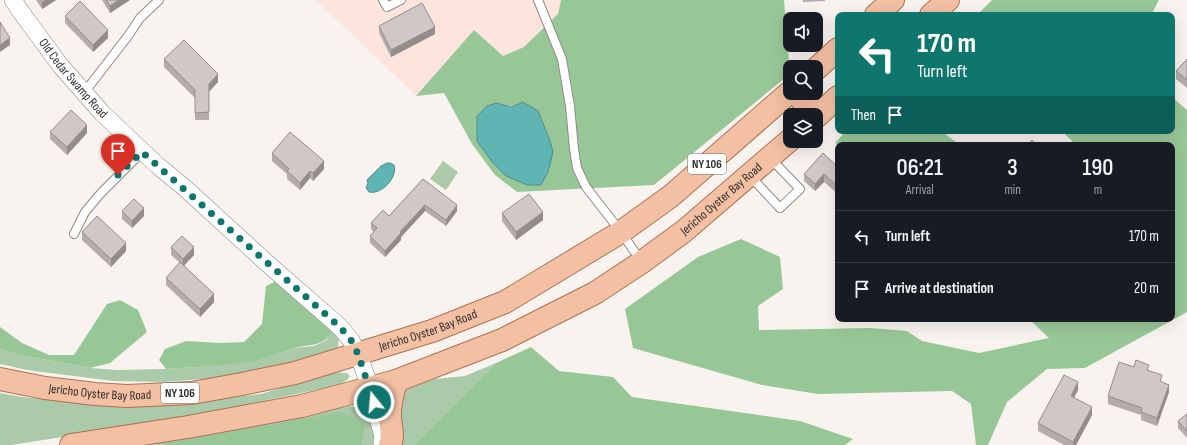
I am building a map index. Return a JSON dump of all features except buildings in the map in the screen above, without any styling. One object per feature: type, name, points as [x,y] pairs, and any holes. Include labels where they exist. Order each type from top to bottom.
[{"type":"main road","points":[[879,12],[893,0]]},
{"type":"main road","points":[[934,12],[948,0]]},
{"type":"main road","points":[[823,63],[835,52]]},
{"type":"main road","name":"Jericho Oyster Bay Road","points":[[0,379],[46,388],[95,394],[127,396],[192,393],[242,384],[294,372],[432,332],[505,302],[621,232],[671,196],[783,98]]},
{"type":"main road","points":[[801,100],[809,108]]},
{"type":"main road","points":[[823,110],[835,100]]},
{"type":"main road","name":"Jericho Oyster Bay Road","points":[[71,445],[302,406],[371,389],[396,381],[502,340],[595,293],[642,262],[683,232],[783,146]]},
{"type":"main road","points":[[390,445],[393,438],[390,402],[396,381]]},
{"type":"street","name":"Old Cedar Swamp Road","points":[[13,0],[20,12],[60,65],[102,113],[142,152],[340,327],[351,340],[371,389]]},
{"type":"street","points":[[371,389],[383,437],[382,445]]},
{"type":"lane","points":[[84,93],[140,18],[159,0]]},
{"type":"lane","points":[[383,0],[387,7],[401,0]]},
{"type":"lane","points":[[538,0],[562,59],[570,106],[577,168],[586,187],[642,262]]},
{"type":"lane","points":[[74,234],[85,212],[101,193],[142,152]]},
{"type":"lane","points":[[750,175],[780,208],[800,190],[770,157]]},
{"type":"shaded area","points":[[316,0],[561,0],[558,14],[524,47],[503,56],[474,30],[416,96]]},
{"type":"green space","points":[[561,0],[784,0],[785,12],[783,12],[783,52],[788,52],[789,60],[783,60],[783,80],[654,185],[517,192],[495,175],[472,144],[444,93],[416,96],[474,30],[503,56],[524,47],[558,14]],"holes":[[[496,103],[538,111],[553,152],[487,106]]]},
{"type":"green space","points":[[992,0],[1159,0],[1153,12],[980,12]]},
{"type":"green space","points":[[1175,100],[1187,110],[1187,312],[1175,319],[1175,142],[1073,142],[1065,134],[1175,134]]},
{"type":"green space","points":[[843,134],[945,134],[956,142],[836,142]]},
{"type":"green space","points":[[443,161],[458,172],[446,190],[430,179]]},
{"type":"green space","points":[[741,239],[780,257],[783,289],[758,306],[759,330],[870,328],[907,331],[922,341],[979,353],[1049,338],[1032,322],[1169,322],[1085,368],[1047,369],[1007,402],[988,445],[976,445],[971,404],[952,391],[818,394],[762,385],[633,348],[625,309],[698,257]]},
{"type":"green space","points":[[278,280],[335,331],[320,343],[294,348],[265,358],[241,363],[166,369],[159,360],[165,349],[186,341],[220,343],[244,342],[262,324],[266,286]]},
{"type":"green space","points":[[120,300],[138,310],[147,332],[110,363],[90,368],[20,355],[0,349],[0,327],[22,343],[49,355],[74,355],[107,304]]},
{"type":"green space","points":[[335,331],[339,338],[338,346],[334,353],[232,377],[162,382],[113,381],[27,370],[0,364],[0,349],[20,355],[90,368],[117,370],[212,366],[264,358],[294,348],[314,346],[325,341]]},
{"type":"green space","points":[[531,347],[559,371],[613,377],[632,397],[800,421],[853,439],[845,445],[414,445],[496,363]]},
{"type":"green space","points":[[496,363],[414,445],[397,445],[397,395],[434,379],[465,376]]},
{"type":"green space","points":[[334,372],[347,373],[350,376],[339,385],[179,419],[11,445],[0,445],[0,393],[22,397],[104,406],[178,404],[261,394]]},
{"type":"green space","points":[[349,406],[362,408],[373,420],[376,445],[362,445],[366,424],[164,445],[107,445]]},
{"type":"green space","points":[[341,412],[366,424],[362,445],[158,445]]},
{"type":"water","points":[[523,102],[538,111],[553,152],[548,172],[541,185],[527,185],[506,176],[493,163],[477,141],[477,116],[487,106],[496,103],[512,107]]},
{"type":"water","points":[[387,163],[394,165],[395,170],[391,180],[379,191],[369,192],[366,188],[368,183],[367,180],[381,166]]},
{"type":"route","points":[[118,175],[142,152],[186,189],[340,327],[351,340],[358,354],[371,389],[374,402]]}]
